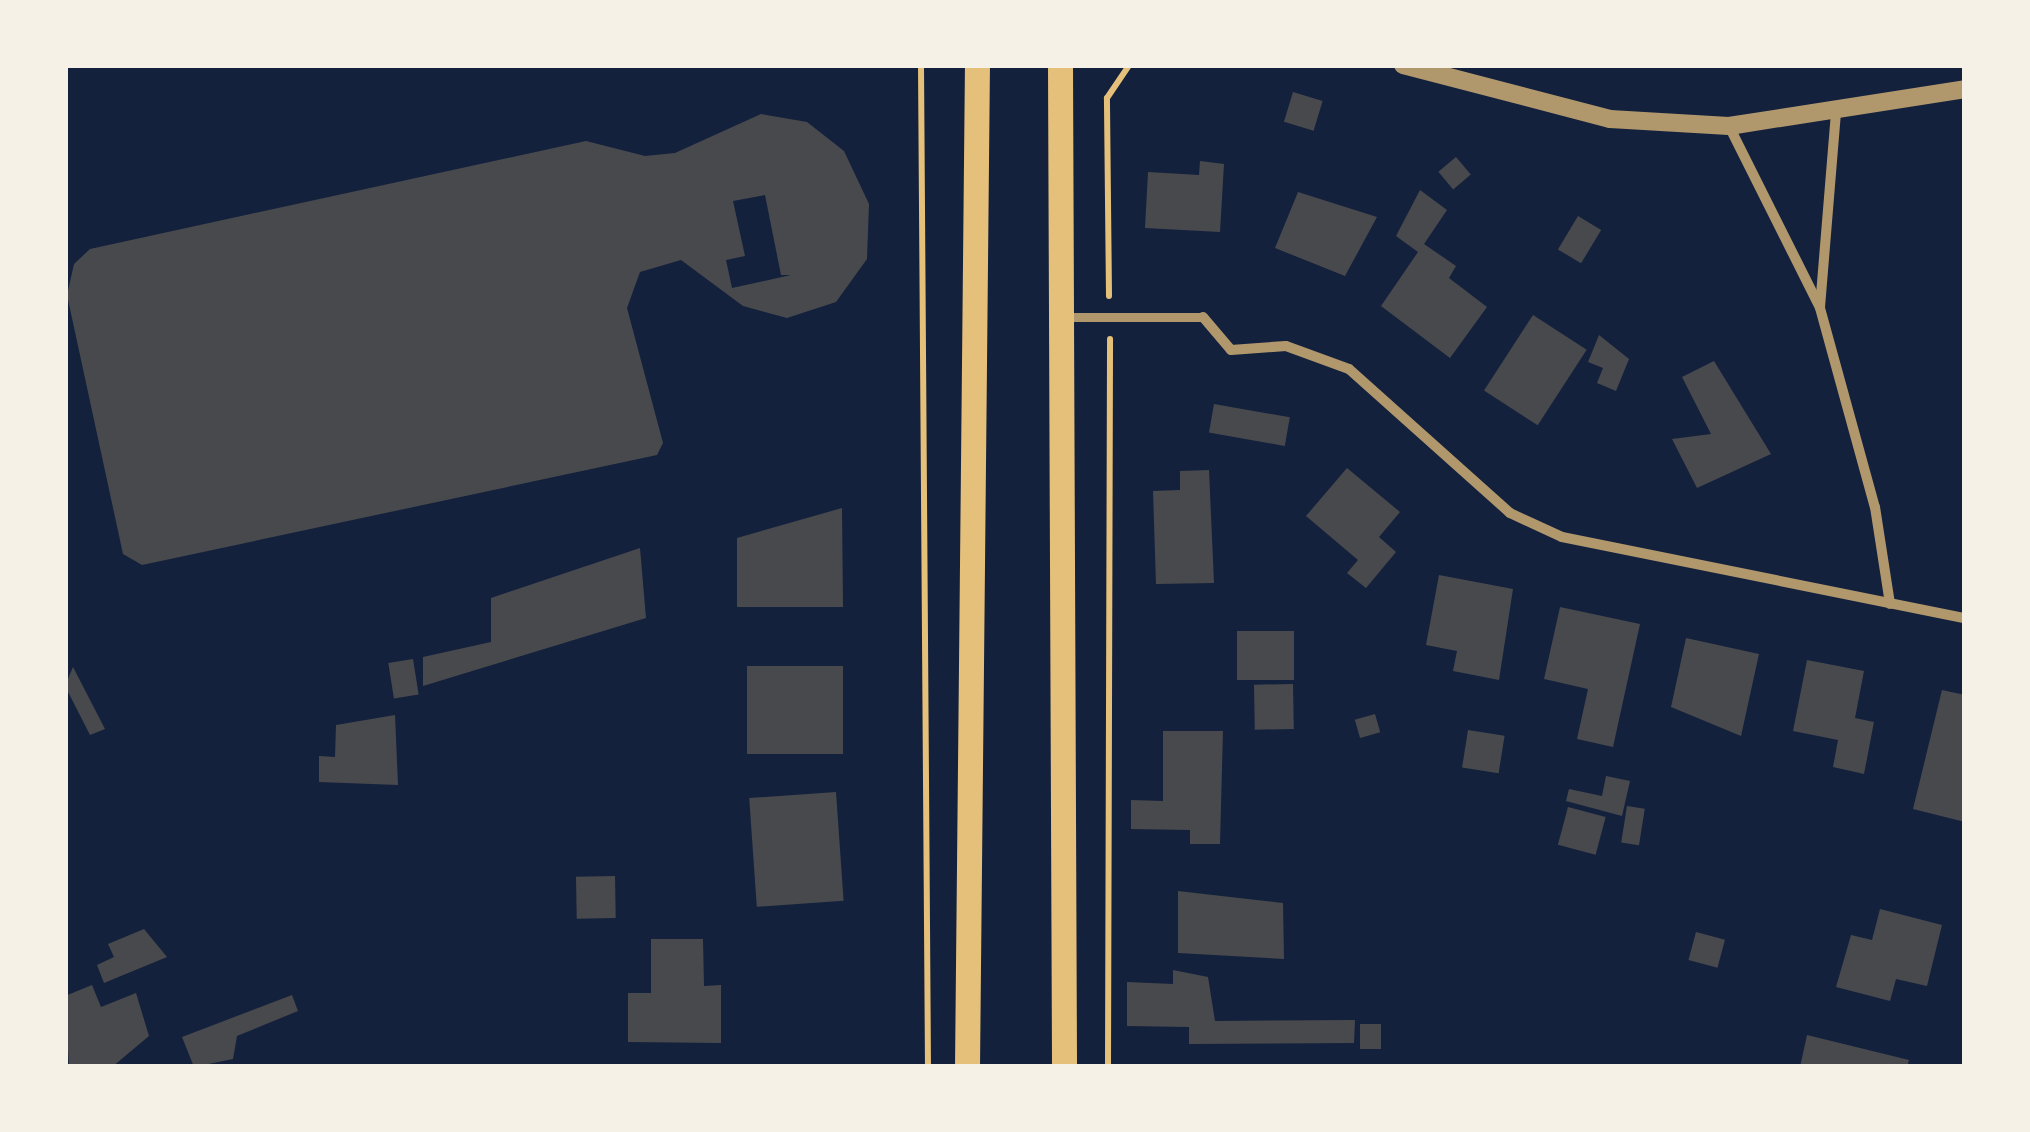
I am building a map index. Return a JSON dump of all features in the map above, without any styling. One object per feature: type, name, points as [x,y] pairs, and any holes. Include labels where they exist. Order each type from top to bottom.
[{"type":"main road","points":[[966,1067],[976,65]]},
{"type":"main road","points":[[1060,65],[1057,317],[1064,1067]]},
{"type":"street","points":[[1403,65],[1455,84],[1610,119],[1729,126],[1836,113],[1965,89]]},
{"type":"street","points":[[1428,65],[1455,84]]},
{"type":"street","points":[[1820,308],[1836,113]]},
{"type":"street","points":[[1729,126],[1820,308],[1875,507],[1890,604]]},
{"type":"street","points":[[1057,317],[1203,317],[1231,350],[1286,346],[1348,369],[1510,513],[1562,537],[1965,618]]},
{"type":"path","points":[[921,65],[928,101],[928,1067]]},
{"type":"path","points":[[1108,1067],[1108,98],[1129,65]]},
{"type":"path","points":[[1060,99],[1108,98]]},
{"type":"path","points":[[928,101],[975,100]]},
{"type":"building","points":[[1293,92],[1323,101],[1314,131],[1284,122]]},
{"type":"building","points":[[761,114],[807,122],[844,151],[869,204],[867,259],[836,302],[787,318],[743,306],[681,260],[640,272],[627,308],[663,443],[657,455],[142,565],[123,554],[67,295],[74,264],[90,249],[586,141],[645,156],[675,153]],"holes":[[[765,195],[781,275],[791,275],[732,288],[726,260],[745,256],[733,201]]]},
{"type":"building","points":[[1456,157],[1471,175],[1453,189],[1438,172]]},
{"type":"building","points":[[1200,161],[1224,164],[1220,232],[1145,228],[1148,172],[1199,175]]},
{"type":"building","points":[[1420,190],[1447,210],[1424,244],[1456,266],[1449,278],[1487,307],[1450,358],[1381,306],[1418,252],[1396,236]]},
{"type":"building","points":[[1298,192],[1377,217],[1345,276],[1275,248]]},
{"type":"building","points":[[1578,216],[1601,230],[1581,263],[1558,249]]},
{"type":"building","points":[[1533,315],[1587,350],[1538,425],[1484,390]]},
{"type":"building","points":[[1599,335],[1629,359],[1616,391],[1597,383],[1603,368],[1588,362]]},
{"type":"building","points":[[1714,361],[1771,454],[1697,488],[1672,439],[1711,434],[1682,377]]},
{"type":"building","points":[[1214,404],[1290,417],[1285,446],[1209,433]]},
{"type":"building","points":[[1347,468],[1400,512],[1379,537],[1396,552],[1366,588],[1347,573],[1358,560],[1306,516]]},
{"type":"building","points":[[1209,470],[1214,583],[1156,584],[1153,491],[1180,490],[1180,471]]},
{"type":"building","points":[[842,508],[843,607],[737,607],[737,538]]},
{"type":"building","points":[[640,548],[646,618],[423,686],[423,657],[491,642],[491,598]]},
{"type":"building","points":[[1439,575],[1513,589],[1499,680],[1453,671],[1457,651],[1426,645]]},
{"type":"building","points":[[1560,607],[1640,624],[1613,747],[1577,739],[1588,689],[1544,679]]},
{"type":"building","points":[[1237,631],[1294,631],[1294,680],[1237,680]]},
{"type":"building","points":[[1686,638],[1759,654],[1741,736],[1671,707]]},
{"type":"building","points":[[413,659],[419,695],[394,698],[388,663]]},
{"type":"building","points":[[1807,660],[1864,671],[1855,718],[1874,722],[1864,774],[1833,767],[1838,740],[1793,731]]},
{"type":"building","points":[[747,666],[843,666],[843,754],[747,754]]},
{"type":"building","points":[[73,667],[105,729],[90,735],[65,686]]},
{"type":"building","points":[[1293,684],[1294,729],[1255,730],[1254,685]]},
{"type":"building","points":[[1942,690],[1965,695],[1965,822],[1913,809]]},
{"type":"building","points":[[1375,714],[1380,732],[1360,738],[1355,720]]},
{"type":"building","points":[[395,715],[398,785],[319,782],[319,756],[335,757],[336,725]]},
{"type":"building","points":[[1468,730],[1505,736],[1499,773],[1462,768]]},
{"type":"building","points":[[1163,731],[1223,731],[1220,844],[1190,844],[1190,830],[1131,829],[1131,800],[1163,801]]},
{"type":"building","points":[[1606,776],[1630,781],[1622,816],[1566,801],[1569,789],[1602,796]]},
{"type":"building","points":[[836,792],[844,901],[757,907],[749,798]]},
{"type":"building","points":[[1627,806],[1645,809],[1639,845],[1621,843]]},
{"type":"building","points":[[1568,807],[1606,817],[1596,855],[1558,845]]},
{"type":"building","points":[[615,876],[616,918],[577,919],[576,877]]},
{"type":"building","points":[[1178,891],[1283,903],[1284,959],[1178,953]]},
{"type":"building","points":[[1880,909],[1942,925],[1927,986],[1896,979],[1890,1001],[1836,987],[1851,935],[1872,940]]},
{"type":"building","points":[[144,929],[167,957],[104,983],[97,965],[114,957],[108,944]]},
{"type":"building","points":[[1696,932],[1725,940],[1717,968],[1688,960]]},
{"type":"building","points":[[651,939],[703,939],[704,986],[721,985],[721,1043],[628,1042],[628,993],[651,993]]},
{"type":"building","points":[[1173,970],[1208,977],[1215,1021],[1355,1020],[1354,1043],[1189,1044],[1189,1027],[1127,1026],[1127,982],[1173,984]]},
{"type":"building","points":[[92,985],[101,1007],[136,993],[149,1036],[112,1067],[69,1067],[65,996]]},
{"type":"building","points":[[292,995],[298,1011],[237,1036],[233,1059],[194,1067],[182,1037]]},
{"type":"building","points":[[1360,1024],[1381,1024],[1381,1049],[1360,1049]]},
{"type":"building","points":[[1807,1035],[1909,1060],[1907,1067],[1800,1067]]}]
